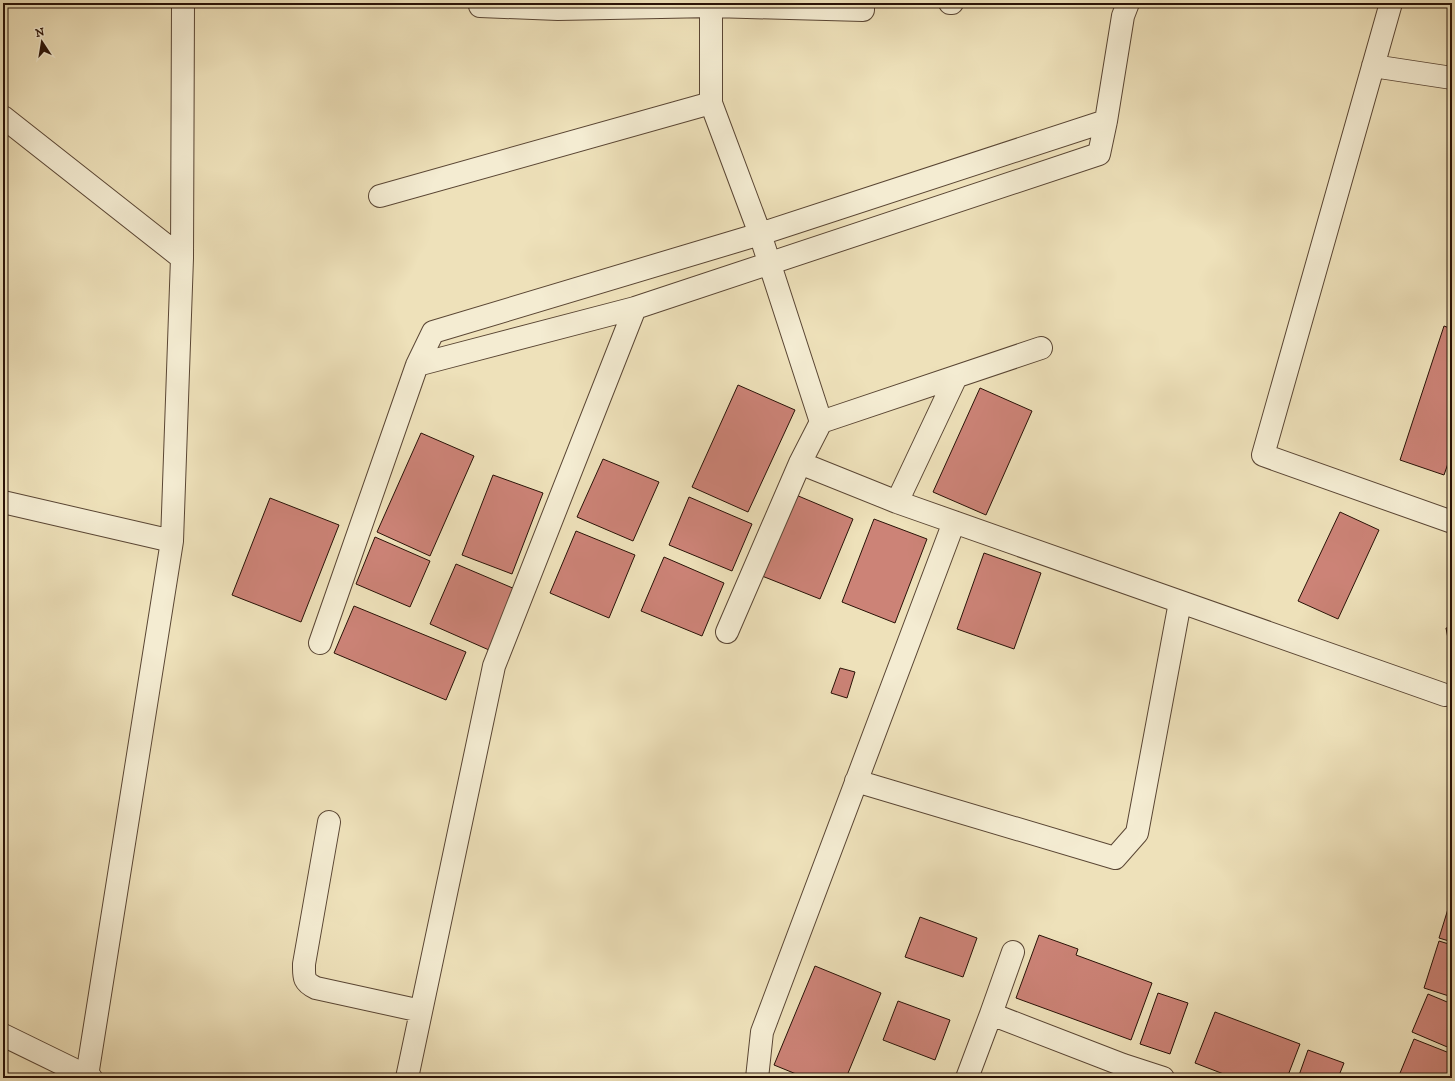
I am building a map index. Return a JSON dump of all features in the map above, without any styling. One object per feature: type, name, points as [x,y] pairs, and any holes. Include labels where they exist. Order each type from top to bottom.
[{"type":"street","points":[[3,1035],[89,1077],[172,541],[182,258],[183,3]]},
{"type":"street","points":[[480,6],[712,4],[863,10],[863,3]]},
{"type":"street","points":[[1391,3],[1263,455],[1452,522]]},
{"type":"street","points":[[712,4],[711,103],[771,264],[821,422]]},
{"type":"street","points":[[417,365],[636,308],[1099,154],[1106,121],[1124,7]]},
{"type":"street","points":[[1373,66],[1452,78]]},
{"type":"street","points":[[380,196],[711,103]]},
{"type":"street","points":[[3,117],[182,258]]},
{"type":"street","points":[[320,643],[417,365],[433,332],[760,234],[1106,121]]},
{"type":"street","points":[[407,1078],[494,666],[636,308]]},
{"type":"street","points":[[727,632],[800,463],[821,422],[1040,348]]},
{"type":"street","points":[[897,502],[956,377]]},
{"type":"street","points":[[800,463],[897,502],[1445,695]]},
{"type":"street","points":[[3,502],[172,541]]},
{"type":"street","points":[[757,1078],[762,1032],[954,522]]},
{"type":"street","points":[[856,781],[1115,858],[1137,833],[1180,602]]},
{"type":"street","points":[[329,822],[304,964],[304,977],[307,984],[316,988],[421,1011]]},
{"type":"street","points":[[967,1078],[1013,952]]},
{"type":"street","points":[[991,1014],[1121,1071],[1163,1078]]},
{"type":"building","points":[[1444,326],[1452,329],[1452,452],[1444,475],[1400,460]]},
{"type":"building","points":[[738,385],[795,410],[748,512],[692,487]]},
{"type":"building","points":[[980,388],[1032,411],[986,515],[933,492]]},
{"type":"building","points":[[421,433],[474,456],[430,556],[377,532]]},
{"type":"building","points":[[603,459],[659,482],[633,541],[577,517]]},
{"type":"building","points":[[493,475],[543,493],[512,574],[462,555]]},
{"type":"building","points":[[796,495],[853,519],[820,599],[762,576]]},
{"type":"building","points":[[689,497],[752,524],[732,571],[669,545]]},
{"type":"building","points":[[270,498],[339,525],[301,622],[232,595]]},
{"type":"building","points":[[1340,512],[1379,530],[1338,619],[1298,601]]},
{"type":"building","points":[[874,519],[927,539],[895,623],[842,602]]},
{"type":"building","points":[[576,531],[635,555],[609,618],[550,593]]},
{"type":"building","points":[[375,537],[430,561],[410,607],[356,584]]},
{"type":"building","points":[[984,553],[1041,573],[1014,649],[957,629]]},
{"type":"building","points":[[664,557],[724,583],[702,636],[641,611]]},
{"type":"building","points":[[456,564],[515,589],[489,650],[430,624]]},
{"type":"building","points":[[354,606],[466,652],[446,700],[334,653]]},
{"type":"building","points":[[1452,627],[1452,660],[1446,628]]},
{"type":"building","points":[[840,668],[855,672],[847,698],[831,693]]},
{"type":"building","points":[[1452,896],[1452,942],[1439,938]]},
{"type":"building","points":[[920,917],[977,938],[963,977],[905,957]]},
{"type":"building","points":[[1039,935],[1078,949],[1076,955],[1152,983],[1131,1040],[1016,998]]},
{"type":"building","points":[[1439,941],[1452,945],[1452,997],[1424,988]]},
{"type":"building","points":[[815,966],[881,993],[846,1078],[806,1078],[774,1065]]},
{"type":"building","points":[[1158,993],[1188,1003],[1170,1054],[1140,1044]]},
{"type":"building","points":[[1428,994],[1452,1004],[1452,1049],[1412,1032]]},
{"type":"building","points":[[898,1001],[950,1020],[935,1060],[883,1040]]},
{"type":"building","points":[[1215,1012],[1300,1044],[1287,1078],[1234,1078],[1195,1063]]},
{"type":"building","points":[[1414,1039],[1452,1054],[1452,1078],[1398,1078]]},
{"type":"building","points":[[1308,1050],[1344,1063],[1338,1078],[1298,1078]]}]
